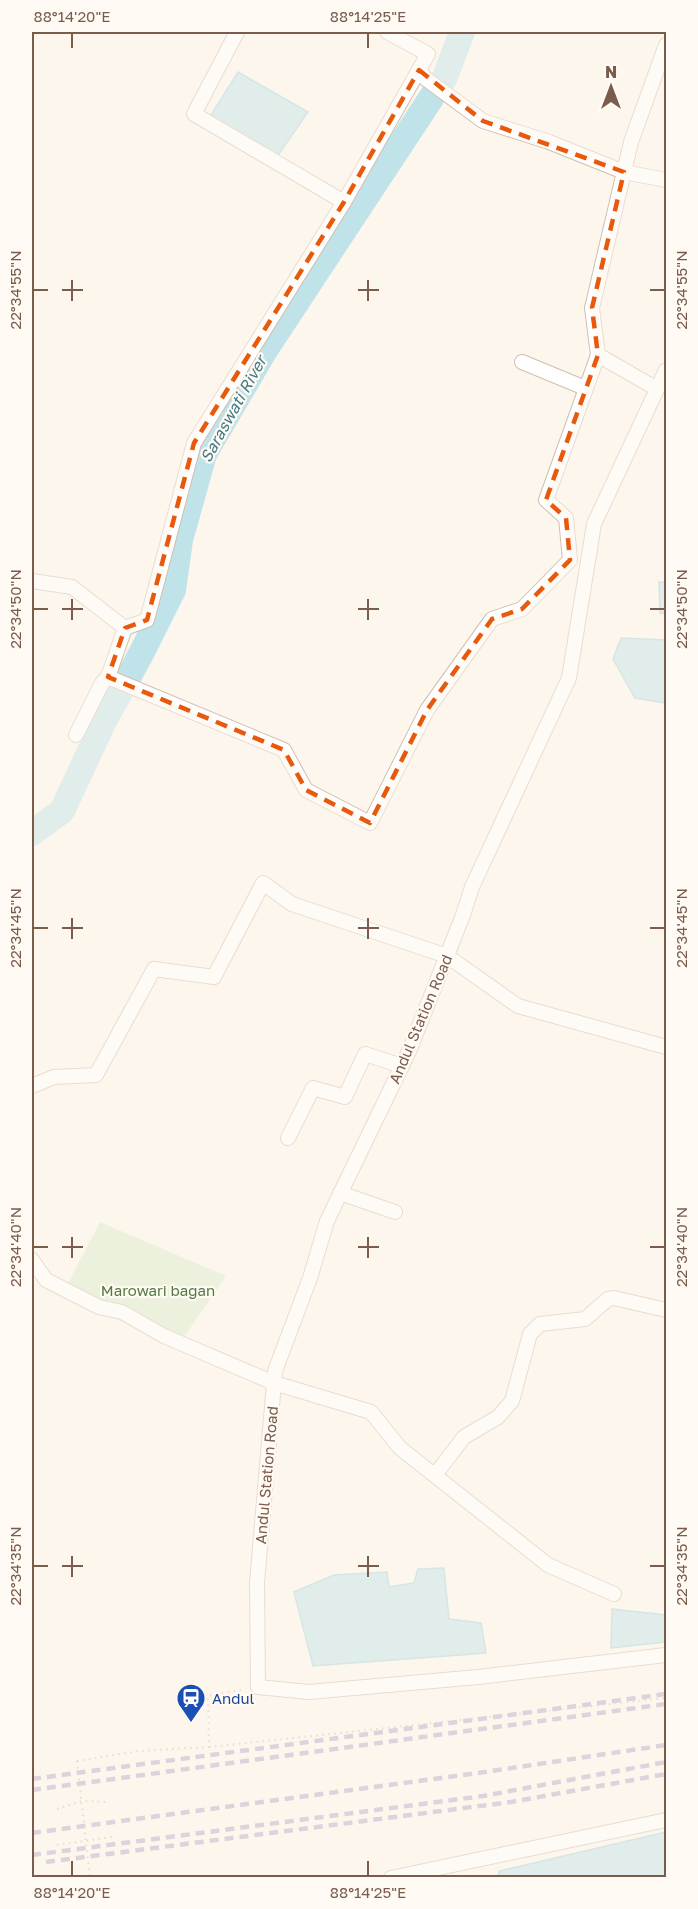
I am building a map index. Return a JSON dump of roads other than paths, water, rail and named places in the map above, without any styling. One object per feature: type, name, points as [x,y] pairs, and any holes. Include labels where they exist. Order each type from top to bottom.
[{"type":"street","points":[[237,32],[194,114],[344,202]]},
{"type":"street","points":[[76,735],[102,683],[108,677],[126,628],[147,620],[194,443],[422,75],[428,54],[387,32]]},
{"type":"street","points":[[108,677],[284,750],[306,790],[370,823],[427,710],[492,619],[522,609],[570,560],[566,518],[546,500],[597,355],[592,308],[631,141],[666,45]]},
{"type":"street","points":[[422,75],[483,121],[549,141],[624,172],[666,180]]},
{"type":"street","points":[[597,355],[657,389]]},
{"type":"street","points":[[522,362],[585,388]]},
{"type":"street","name":"Andul Station Road","points":[[666,370],[594,524],[569,678],[472,887],[447,956],[402,1066],[327,1221],[310,1278],[275,1371],[257,1582],[258,1687],[309,1692],[478,1677],[666,1655]]},
{"type":"street","points":[[32,581],[72,587],[126,628]]},
{"type":"street","points":[[32,1086],[54,1077],[96,1075],[154,969],[214,977],[263,883],[292,904],[447,956],[518,1006],[666,1047]]},
{"type":"street","points":[[288,1138],[313,1088],[345,1097],[365,1054],[402,1066]]},
{"type":"street","points":[[340,1193],[395,1212]]},
{"type":"street","points":[[32,1260],[46,1280],[99,1307],[122,1312],[164,1336],[274,1383],[370,1412],[400,1448],[548,1565],[614,1594]]},
{"type":"street","points":[[435,1475],[464,1437],[498,1417],[512,1401],[530,1334],[540,1324],[585,1319],[608,1299],[614,1298],[666,1310]]},
{"type":"street","points":[[391,1878],[666,1820]]},
{"type":"water","points":[[238,72],[308,112],[274,161],[211,115]]},
{"type":"water","points":[[659,582],[666,582],[666,614],[660,613]]},
{"type":"water","points":[[621,638],[666,640],[666,703],[635,698],[613,659]]},
{"type":"water","points":[[444,1568],[449,1619],[481,1623],[486,1653],[313,1666],[294,1592],[334,1575],[387,1572],[389,1587],[414,1583],[418,1569]]},
{"type":"water","points":[[612,1609],[666,1615],[666,1642],[611,1648]]},
{"type":"water","points":[[666,1832],[666,1877],[498,1877],[499,1871]]},
{"type":"waterway","name":"Saraswati River","points":[[32,833],[62,811],[104,721],[173,590],[180,540],[204,454],[265,350],[445,77],[462,32]]},
{"type":"railway","points":[[32,1779],[666,1694]]},
{"type":"railway","points":[[32,1790],[666,1704]]},
{"type":"railway","points":[[32,1833],[485,1772],[666,1745]]},
{"type":"railway","points":[[32,1855],[483,1796],[666,1762]]},
{"type":"railway","points":[[46,1862],[511,1802],[666,1774]]},
{"type":"place","name":"Andul","points":[[191,1724]]},
{"type":"park label","name":"Marowari bagan","points":[[158,1290]]}]
